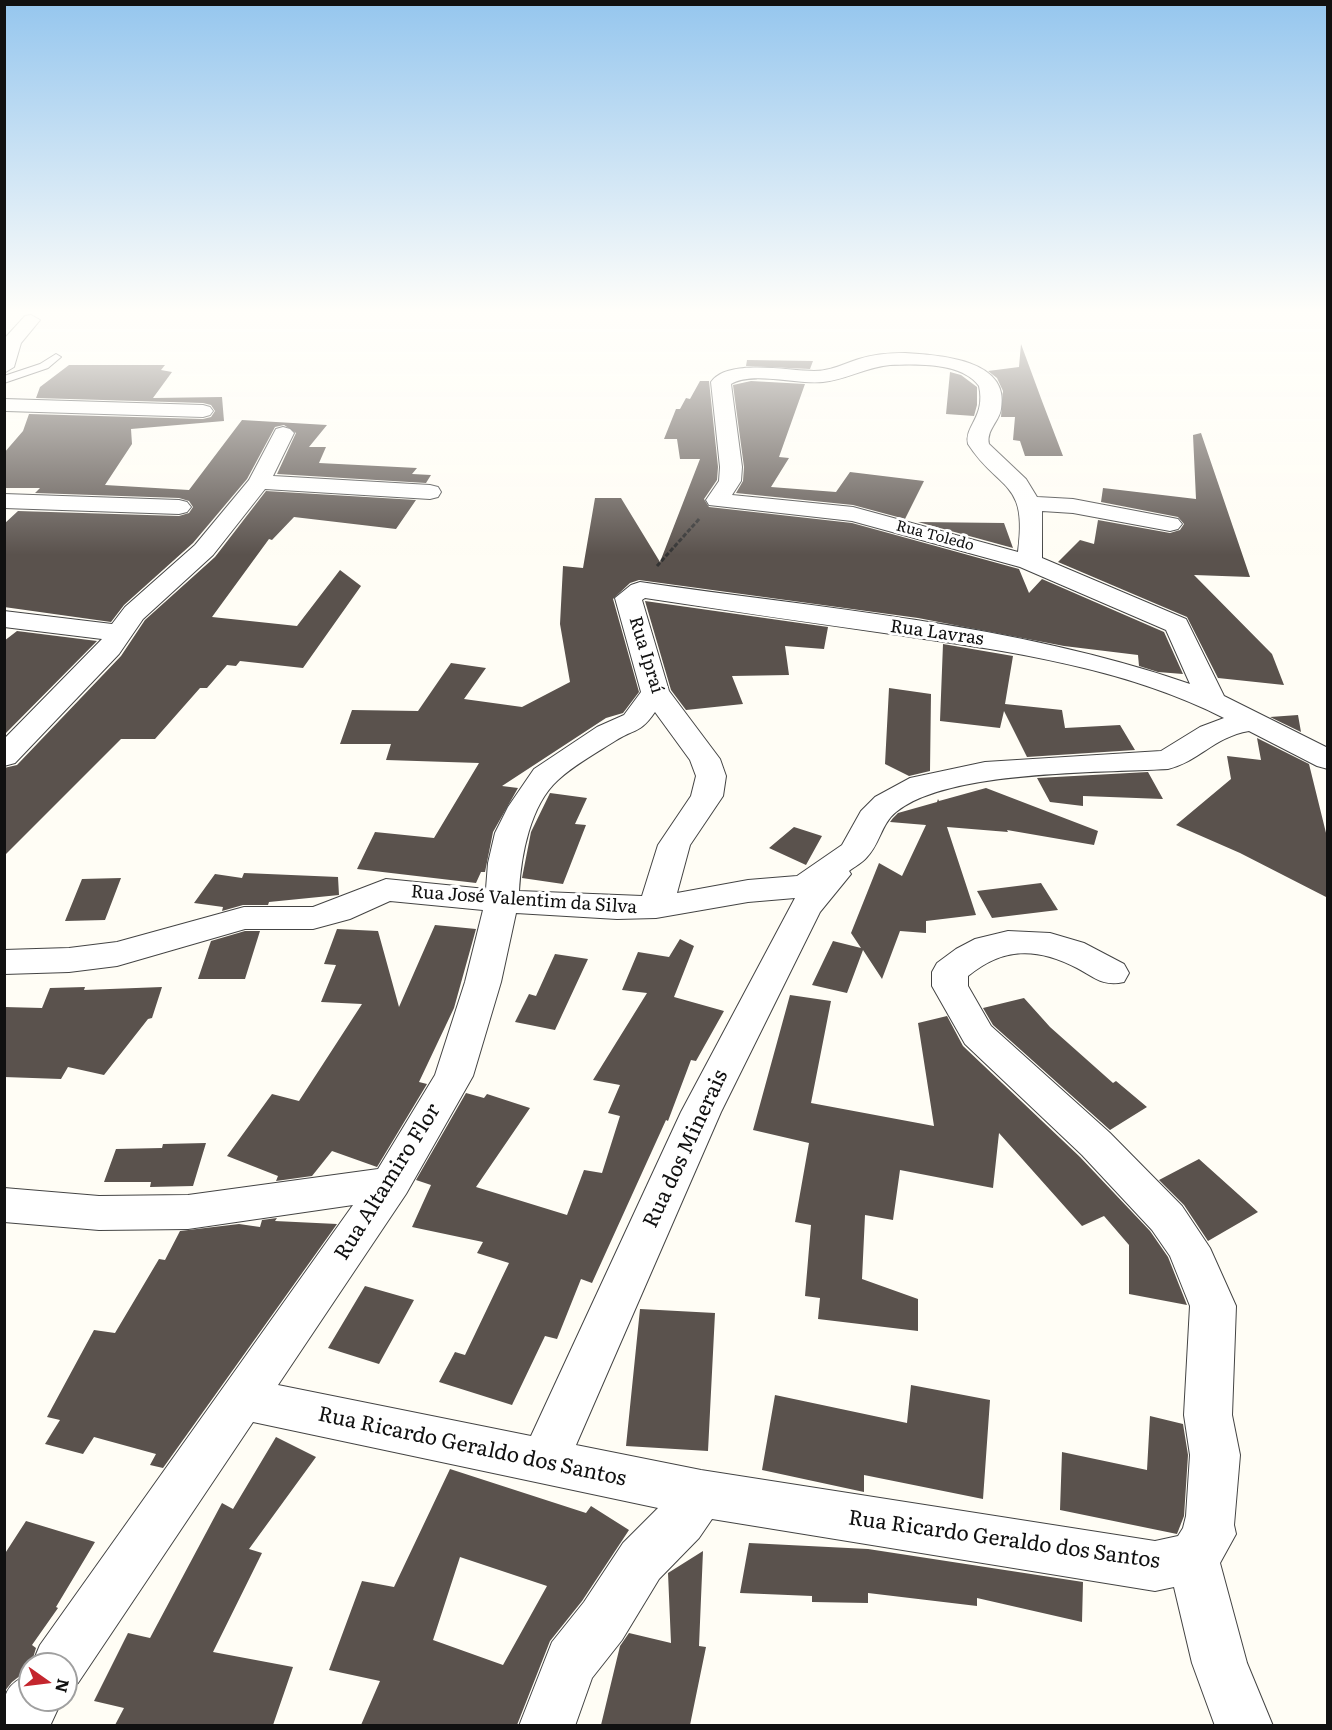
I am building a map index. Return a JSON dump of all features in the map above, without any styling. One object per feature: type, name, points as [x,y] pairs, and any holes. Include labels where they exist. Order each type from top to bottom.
[{"type":"street","points":[[6,394],[203,411]]},
{"type":"street","points":[[717,500],[730,480],[731,467],[723,394]]},
{"type":"street","points":[[990,394],[991,410],[977,435],[978,444],[1018,483],[1029,503],[1034,529],[1029,562]]},
{"type":"street","points":[[4,757],[109,648],[134,614],[204,550],[260,482],[283,433]]},
{"type":"street","points":[[260,482],[430,492]]},
{"type":"street","name":"Rua Toledo","points":[[717,500],[853,514],[1029,562],[1177,625],[1212,700]]},
{"type":"street","points":[[4,501],[179,507]]},
{"type":"street","points":[[1029,503],[1073,506],[1170,524]]},
{"type":"street","name":"Rua Ipraí","points":[[656,907],[674,845],[707,796],[711,783],[705,759],[655,692],[628,598],[640,590],[657,591]]},
{"type":"street","name":"Rua Lavras","points":[[657,591],[1022,646],[1129,672],[1212,700],[1328,760]]},
{"type":"street","points":[[4,619],[118,633]]},
{"type":"street","name":"Rua Altamiro Flor","points":[[67,1652],[391,1183],[454,1076],[483,982],[502,901],[504,863],[511,833],[545,775],[607,733],[634,720],[655,692]]},
{"type":"street","name":"Rua José Valentim da Silva","points":[[4,962],[69,960],[117,954],[244,918],[313,918],[338,911],[386,890],[502,901],[616,908],[656,907],[808,884],[855,851],[872,818],[886,804],[921,785],[985,771],[1168,760],[1210,733],[1224,727],[1252,722]]},
{"type":"street","name":"Rua dos Minerais","points":[[543,1463],[701,1112],[805,908],[855,851]]},
{"type":"street","points":[[1111,973],[1092,960],[1056,946],[1003,943],[968,956],[950,972],[950,986],[978,1035],[1096,1144],[1167,1218],[1188,1248],[1213,1306],[1208,1415],[1215,1464],[1211,1516],[1208,1525],[1210,1534],[1193,1558],[1223,1681],[1245,1725]]},
{"type":"street","points":[[4,1205],[99,1213],[188,1212],[391,1183]]},
{"type":"street","name":"Rua Ricardo Geraldo dos Santos","points":[[244,1399],[543,1463],[701,1494],[1155,1566],[1193,1558]]},
{"type":"street","points":[[547,1725],[571,1661],[603,1621],[641,1561],[681,1521],[701,1494]]},
{"type":"street","points":[[17,1725],[26,1712]]},
{"type":"path","name":"Rua Ipraí","points":[[657,591],[648,581],[661,559],[717,500]]},
{"type":"building","points":[[38,394],[156,394],[153,398],[222,397],[224,421],[131,429],[132,444],[105,485],[189,490],[242,420],[327,425],[309,447],[326,447],[319,463],[417,468],[412,474],[431,475],[426,483],[277,474],[296,433],[284,425],[275,427],[247,479],[193,543],[124,605],[111,622],[4,607],[4,524],[18,511],[179,516],[189,513],[193,507],[189,501],[179,498],[35,493],[40,488],[4,488],[4,453],[23,431],[29,414],[203,419],[211,417],[215,411],[211,405],[203,403],[36,398]]},
{"type":"building","points":[[693,394],[710,394],[718,467],[717,480],[704,499],[709,507],[852,523],[1019,569],[1029,593],[1042,579],[1164,632],[1183,674],[1158,672],[1139,666],[1138,655],[1064,646],[918,618],[639,580],[630,583],[613,599],[639,692],[623,713],[606,718],[502,786],[518,788],[493,832],[485,872],[481,872],[476,883],[357,869],[375,832],[434,838],[479,763],[386,760],[391,744],[340,744],[352,710],[418,711],[451,663],[486,668],[464,699],[522,707],[570,682],[560,624],[563,566],[583,568],[595,498],[621,498],[660,562],[700,459],[680,459],[677,439],[664,439],[676,409],[680,409],[686,398],[690,399]]},
{"type":"building","points":[[734,394],[802,394],[779,457],[789,458],[771,487],[836,492],[850,472],[924,481],[905,519],[853,505],[736,493],[743,481],[744,467]]},
{"type":"building","points":[[948,394],[977,394],[974,416],[946,414]]},
{"type":"building","points":[[1003,394],[1040,394],[1063,456],[1025,456],[1020,441],[1013,440],[1015,417],[1001,417]]},
{"type":"building","points":[[1201,433],[1250,577],[1194,575],[1272,654],[1284,685],[1218,678],[1187,617],[1058,562],[1080,540],[1094,544],[1098,520],[1170,533],[1180,530],[1184,524],[1178,517],[1101,502],[1103,488],[1196,499],[1193,435]]},
{"type":"building","points":[[266,491],[416,500],[396,529],[294,517],[272,540],[269,539],[212,617],[297,626],[340,570],[361,586],[303,668],[240,661],[236,666],[227,665],[207,688],[200,688],[155,739],[121,739],[4,856],[4,768],[17,765],[121,656],[145,620],[215,557]]},
{"type":"building","points":[[918,522],[1004,523],[1013,548]]},
{"type":"building","points":[[645,601],[828,627],[824,649],[785,646],[789,675],[732,676],[743,704],[686,710],[671,690]]},
{"type":"building","points":[[17,631],[97,641],[4,735],[4,641]]},
{"type":"building","points":[[943,644],[1013,656],[1005,704],[1062,710],[1065,728],[1120,725],[1135,750],[1027,757],[1004,711],[1000,728],[940,721]]},
{"type":"building","points":[[889,688],[931,694],[930,771],[909,776],[885,764]]},
{"type":"building","points":[[1298,715],[1301,732],[1270,717]]},
{"type":"building","points":[[1257,738],[1309,764],[1328,841],[1328,898],[1240,853],[1176,825],[1231,779],[1227,756],[1261,760]]},
{"type":"building","points":[[1148,772],[1163,799],[1083,796],[1083,806],[1050,802],[1037,778]]},
{"type":"building","points":[[986,788],[1098,831],[1094,845],[1007,830],[1008,832],[947,827],[976,915],[926,921],[926,933],[900,931],[882,979],[863,950],[847,993],[812,985],[833,941],[861,948],[851,933],[879,863],[902,876],[926,825],[890,822],[893,818],[898,813],[937,802],[938,799],[939,801]]},
{"type":"building","points":[[550,793],[587,798],[575,824],[586,825],[563,884],[522,878],[531,832]]},
{"type":"building","points":[[794,827],[822,836],[806,865],[769,848]]},
{"type":"building","points":[[244,873],[338,877],[339,895],[269,902],[268,905],[243,905],[222,911],[223,907],[194,903],[215,874],[242,878]]},
{"type":"building","points":[[121,878],[105,920],[65,921],[82,879]]},
{"type":"building","points":[[1041,883],[1058,910],[992,918],[977,891]]},
{"type":"building","points":[[435,925],[476,929],[454,1008],[419,1082],[427,1084],[377,1167],[332,1151],[312,1176],[276,1181],[278,1176],[227,1156],[272,1094],[299,1101],[362,1004],[321,1002],[336,965],[324,964],[337,929],[378,931],[399,1007]]},
{"type":"building","points":[[245,931],[260,931],[245,979],[198,979],[211,941]]},
{"type":"building","points":[[680,939],[694,946],[674,997],[724,1011],[696,1061],[691,1060],[668,1121],[666,1120],[592,1283],[581,1279],[557,1339],[545,1336],[512,1405],[439,1382],[455,1352],[465,1355],[509,1263],[477,1253],[483,1242],[412,1227],[431,1185],[416,1180],[466,1093],[484,1098],[487,1094],[530,1108],[476,1187],[567,1215],[584,1170],[602,1173],[620,1116],[608,1113],[620,1085],[593,1080],[647,993],[622,990],[638,952],[669,957]]},
{"type":"building","points":[[555,954],[588,959],[555,1030],[515,1022],[529,994],[536,996]]},
{"type":"building","points":[[85,987],[84,990],[162,987],[152,1018],[148,1019],[104,1075],[68,1067],[61,1079],[4,1077],[4,1007],[42,1008],[50,988]]},
{"type":"building","points":[[790,995],[831,1001],[811,1103],[934,1126],[918,1023],[947,1016],[963,1046],[1080,1157],[1150,1231],[1168,1257],[1187,1305],[1129,1294],[1129,1245],[1104,1216],[1082,1226],[999,1133],[993,1188],[900,1170],[893,1220],[865,1215],[862,1279],[918,1299],[918,1331],[818,1319],[820,1298],[805,1296],[811,1225],[795,1222],[809,1143],[753,1130]]},
{"type":"building","points":[[1024,998],[1050,1027],[1113,1083],[1116,1081],[1147,1107],[1110,1130],[993,1025],[983,1008]]},
{"type":"building","points":[[206,1143],[193,1186],[150,1187],[151,1182],[104,1182],[116,1149],[162,1148],[163,1144]]},
{"type":"building","points":[[1199,1159],[1258,1212],[1208,1241],[1184,1205],[1159,1180]]},
{"type":"building","points":[[277,1218],[275,1221],[337,1224],[163,1468],[150,1465],[156,1454],[94,1437],[83,1454],[45,1444],[60,1420],[47,1417],[94,1330],[115,1333],[159,1259],[165,1260],[180,1231],[239,1224],[260,1227],[262,1220]]},
{"type":"building","points":[[365,1286],[414,1300],[379,1364],[328,1348]]},
{"type":"building","points":[[640,1309],[715,1313],[708,1451],[626,1446]]},
{"type":"building","points":[[911,1385],[990,1400],[983,1499],[864,1475],[864,1492],[762,1470],[775,1395],[907,1423]]},
{"type":"building","points":[[1150,1416],[1183,1424],[1188,1455],[1184,1516],[1177,1534],[1060,1510],[1062,1452],[1147,1470]]},
{"type":"building","points":[[276,1437],[316,1457],[249,1549],[262,1553],[213,1652],[293,1667],[273,1725],[115,1725],[124,1708],[94,1701],[128,1633],[150,1638],[222,1503],[233,1509]]},
{"type":"building","points":[[450,1469],[586,1513],[591,1506],[629,1530],[582,1601],[550,1641],[517,1725],[361,1725],[380,1681],[329,1670],[362,1581],[394,1587]],"holes":[[[460,1557],[547,1586],[503,1665],[433,1640]]]},
{"type":"building","points":[[26,1521],[95,1542],[56,1607],[58,1608],[32,1645],[36,1648],[35,1652],[18,1652],[18,1677],[4,1692],[4,1555]]},
{"type":"building","points":[[749,1543],[868,1549],[1083,1582],[1082,1622],[977,1598],[977,1606],[868,1593],[868,1603],[812,1602],[812,1596],[740,1593]]},
{"type":"building","points":[[703,1551],[699,1646],[706,1647],[690,1725],[601,1725],[620,1646],[629,1633],[671,1643],[668,1573]]}]
